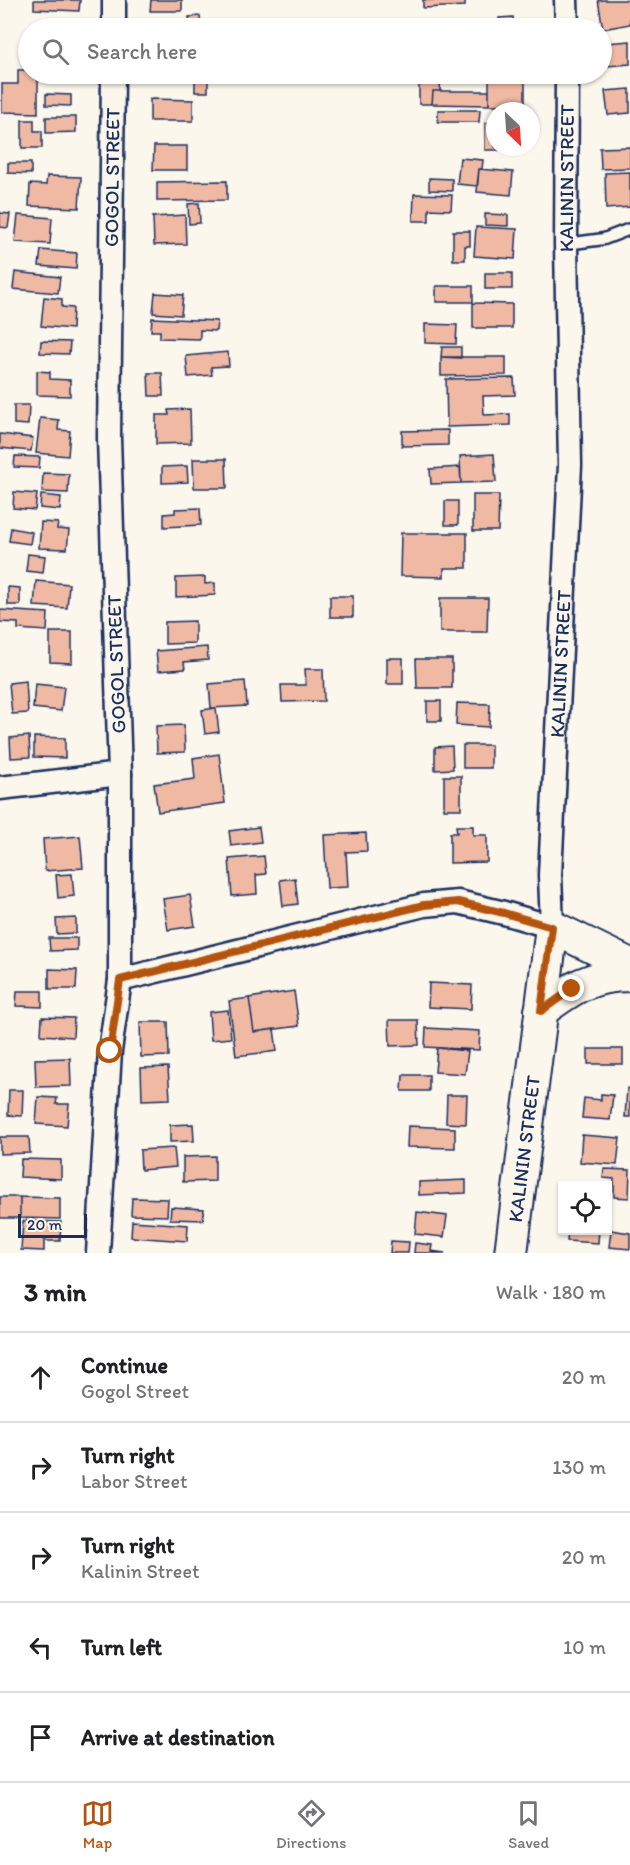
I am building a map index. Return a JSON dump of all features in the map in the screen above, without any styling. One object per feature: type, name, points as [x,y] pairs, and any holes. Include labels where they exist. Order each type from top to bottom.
[{"type":"street","points":[[114,0],[114,18]]},
{"type":"street","points":[[566,0],[567,18]]},
{"type":"street","name":"GOGOL STREET","points":[[98,1253],[110,1051],[120,980],[120,774],[109,438],[114,84]]},
{"type":"street","name":"KALININ STREET","points":[[512,1253],[552,927],[550,874],[570,465],[566,244],[567,84]]},
{"type":"street","points":[[0,788],[120,774]]},
{"type":"street","points":[[120,980],[424,905],[458,902],[552,927],[630,965]]},
{"type":"street","points":[[541,1011],[572,989],[592,979],[630,975]]},
{"type":"lane","points":[[566,244],[604,239],[630,230]]},
{"type":"building","points":[[34,0],[80,0],[79,11],[34,9]]},
{"type":"building","points":[[151,0],[182,0],[182,11],[150,11]]},
{"type":"building","points":[[423,0],[465,0],[465,6],[423,8]]},
{"type":"building","points":[[598,0],[630,0],[630,24],[612,27],[612,18],[601,18]]},
{"type":"building","points":[[630,41],[630,64],[612,66],[612,42]]},
{"type":"building","points":[[2,84],[38,84],[38,113],[2,112]]},
{"type":"building","points":[[195,84],[208,84],[208,92],[195,92]]},
{"type":"building","points":[[419,84],[440,84],[440,91],[433,91],[432,104],[419,104]]},
{"type":"building","points":[[489,84],[525,84],[525,102],[489,102]]},
{"type":"building","points":[[630,89],[630,113],[608,115],[605,91]]},
{"type":"building","points":[[433,91],[489,91],[489,102],[486,102],[486,105],[432,104]]},
{"type":"building","points":[[46,94],[71,95],[71,106],[46,105]]},
{"type":"building","points":[[150,99],[193,100],[193,121],[150,121]]},
{"type":"building","points":[[438,110],[480,110],[479,122],[438,122]]},
{"type":"building","points":[[46,117],[76,117],[76,132],[46,133]]},
{"type":"building","points":[[22,120],[34,120],[34,131],[42,131],[42,148],[22,148]]},
{"type":"building","points":[[485,123],[486,123],[486,150]]},
{"type":"building","points":[[154,146],[187,146],[187,170],[153,170]]},
{"type":"building","points":[[630,147],[630,168],[601,169],[600,148]]},
{"type":"building","points":[[460,158],[483,160],[482,169],[479,169],[477,186],[457,184]]},
{"type":"building","points":[[8,163],[31,163],[31,174],[8,173]]},
{"type":"building","points":[[479,169],[513,172],[511,195],[477,192]]},
{"type":"building","points":[[630,172],[630,207],[606,209],[605,173]]},
{"type":"building","points":[[47,176],[81,177],[79,208],[29,206],[30,184],[46,185]]},
{"type":"building","points":[[429,178],[452,179],[452,191],[429,190]]},
{"type":"building","points":[[227,181],[227,200],[157,201],[157,182]]},
{"type":"building","points":[[414,194],[452,195],[451,210],[429,209],[429,221],[413,221]]},
{"type":"building","points":[[199,203],[200,223],[189,224],[188,204]]},
{"type":"building","points":[[0,213],[10,214],[8,228],[0,227]]},
{"type":"building","points":[[485,214],[508,215],[508,226],[485,225]]},
{"type":"building","points":[[18,215],[52,218],[50,244],[15,242]]},
{"type":"building","points":[[185,215],[186,244],[154,245],[153,217]]},
{"type":"building","points":[[476,227],[517,229],[515,259],[474,256]]},
{"type":"building","points":[[453,231],[470,231],[470,246],[465,246],[465,260],[453,260]]},
{"type":"building","points":[[41,250],[77,253],[76,269],[39,266]]},
{"type":"building","points":[[15,272],[60,277],[58,293],[13,289]]},
{"type":"building","points":[[485,273],[512,273],[512,289],[485,289]]},
{"type":"building","points":[[436,286],[473,286],[473,302],[436,302]]},
{"type":"building","points":[[155,293],[183,295],[181,315],[153,313]]},
{"type":"building","points":[[44,297],[62,299],[62,307],[73,308],[72,329],[41,326]]},
{"type":"building","points":[[473,303],[512,304],[512,328],[473,328]]},
{"type":"building","points":[[152,318],[217,321],[216,331],[200,330],[200,339],[160,338],[160,331],[151,331]]},
{"type":"building","points":[[425,324],[457,325],[456,344],[425,343]]},
{"type":"building","points":[[41,341],[70,342],[69,354],[40,353]]},
{"type":"building","points":[[442,347],[461,347],[461,358],[441,357]]},
{"type":"building","points":[[228,352],[229,366],[211,367],[212,375],[188,377],[186,356]]},
{"type":"building","points":[[441,357],[506,357],[506,375],[441,376]]},
{"type":"building","points":[[37,371],[50,372],[50,379],[70,380],[70,396],[37,395]]},
{"type":"building","points":[[148,373],[162,373],[163,396],[149,396]]},
{"type":"building","points":[[514,378],[515,395],[483,396],[484,415],[510,414],[510,425],[447,427],[446,379]]},
{"type":"building","points":[[14,405],[29,405],[28,425],[14,424]]},
{"type":"building","points":[[190,409],[191,443],[156,444],[156,415],[169,415],[168,410]]},
{"type":"building","points":[[40,418],[59,420],[58,430],[70,431],[68,456],[36,453]]},
{"type":"building","points":[[448,430],[448,445],[402,446],[402,431]]},
{"type":"building","points":[[0,434],[33,438],[31,451],[0,448]]},
{"type":"building","points":[[494,454],[496,482],[461,483],[460,456]]},
{"type":"building","points":[[15,456],[40,457],[39,468],[14,467]]},
{"type":"building","points":[[193,459],[226,459],[227,488],[194,488]]},
{"type":"building","points":[[187,466],[188,482],[162,483],[162,467]]},
{"type":"building","points":[[460,467],[461,483],[431,484],[430,469]]},
{"type":"building","points":[[43,473],[69,474],[68,493],[42,492]]},
{"type":"building","points":[[14,492],[37,494],[35,510],[13,508]]},
{"type":"building","points":[[41,495],[61,497],[60,510],[40,508]]},
{"type":"building","points":[[473,495],[499,495],[498,531],[473,531]]},
{"type":"building","points":[[445,501],[458,501],[458,525],[445,525]]},
{"type":"building","points":[[200,508],[201,525],[164,527],[164,514],[175,513],[175,509]]},
{"type":"building","points":[[41,522],[58,523],[57,529],[69,530],[67,549],[39,548]]},
{"type":"building","points":[[11,528],[32,532],[30,544],[9,541]]},
{"type":"building","points":[[401,533],[467,533],[467,568],[444,568],[444,577],[400,576]]},
{"type":"building","points":[[28,554],[45,556],[43,573],[26,571]]},
{"type":"building","points":[[205,577],[205,584],[215,583],[215,595],[176,597],[176,578]]},
{"type":"building","points":[[36,581],[69,584],[67,608],[34,606]]},
{"type":"building","points":[[8,587],[20,588],[20,605],[8,605]]},
{"type":"building","points":[[330,596],[353,596],[353,617],[330,617]]},
{"type":"building","points":[[440,598],[488,598],[487,632],[440,632]]},
{"type":"building","points":[[0,610],[48,613],[47,631],[18,629],[18,623],[0,622]]},
{"type":"building","points":[[195,621],[195,643],[165,644],[165,622]]},
{"type":"building","points":[[50,632],[72,632],[72,663],[50,662]]},
{"type":"building","points":[[207,647],[208,660],[184,662],[185,669],[158,671],[156,651]]},
{"type":"building","points":[[387,658],[403,658],[403,684],[387,684]]},
{"type":"building","points":[[416,659],[452,659],[452,688],[417,688]]},
{"type":"building","points":[[305,669],[323,669],[324,701],[282,702],[281,685],[306,685]]},
{"type":"building","points":[[26,681],[28,713],[12,714],[9,683]]},
{"type":"building","points":[[245,681],[247,706],[211,708],[209,684]]},
{"type":"building","points":[[35,684],[64,687],[61,711],[33,708]]},
{"type":"building","points":[[427,701],[441,701],[441,721],[427,721]]},
{"type":"building","points":[[457,703],[490,704],[489,727],[456,725]]},
{"type":"building","points":[[216,708],[219,732],[205,734],[202,710]]},
{"type":"building","points":[[184,725],[185,752],[157,753],[156,726]]},
{"type":"building","points":[[29,736],[30,757],[11,758],[10,738]]},
{"type":"building","points":[[34,737],[65,738],[65,758],[34,757]]},
{"type":"building","points":[[463,745],[491,745],[491,768],[463,768]]},
{"type":"building","points":[[452,746],[453,769],[435,770],[435,747]]},
{"type":"building","points":[[219,754],[225,803],[158,812],[154,784],[195,779],[193,758]]},
{"type":"building","points":[[444,776],[461,776],[461,809],[444,809]]},
{"type":"building","points":[[456,826],[473,826],[473,835],[487,835],[487,862],[450,863],[450,833],[457,833]]},
{"type":"building","points":[[259,827],[261,842],[231,846],[229,831]]},
{"type":"building","points":[[366,833],[367,851],[346,852],[348,887],[327,888],[324,835]]},
{"type":"building","points":[[80,836],[83,868],[45,871],[43,839]]},
{"type":"building","points":[[264,856],[266,874],[256,875],[257,894],[232,896],[229,859]]},
{"type":"building","points":[[72,874],[74,896],[58,898],[56,875]]},
{"type":"building","points":[[295,878],[298,904],[283,906],[280,880]]},
{"type":"building","points":[[190,895],[195,926],[168,930],[163,899]]},
{"type":"building","points":[[76,918],[76,933],[57,934],[56,919]]},
{"type":"building","points":[[49,938],[77,938],[77,950],[50,951]]},
{"type":"building","points":[[49,969],[77,970],[76,989],[49,989]]},
{"type":"building","points":[[429,983],[472,985],[471,1009],[428,1007]]},
{"type":"building","points":[[17,991],[42,991],[42,1007],[16,1006]]},
{"type":"building","points":[[294,991],[299,1026],[254,1032],[249,998]]},
{"type":"building","points":[[249,998],[254,1032],[274,1029],[277,1051],[236,1056],[229,1001]]},
{"type":"building","points":[[228,1010],[231,1038],[211,1040],[209,1012]]},
{"type":"building","points":[[42,1017],[74,1018],[73,1037],[41,1035]]},
{"type":"building","points":[[389,1020],[418,1020],[419,1045],[390,1046]]},
{"type":"building","points":[[140,1022],[168,1022],[169,1056],[141,1057]]},
{"type":"building","points":[[426,1028],[480,1031],[479,1050],[425,1047]]},
{"type":"building","points":[[437,1048],[468,1051],[465,1074],[435,1072]]},
{"type":"building","points":[[588,1049],[623,1049],[623,1064],[588,1064]]},
{"type":"building","points":[[70,1058],[71,1086],[36,1087],[35,1059]]},
{"type":"building","points":[[168,1067],[170,1099],[142,1100],[141,1068]]},
{"type":"building","points":[[403,1075],[429,1075],[429,1091],[402,1091]]},
{"type":"building","points":[[627,1088],[630,1089],[630,1117],[625,1117]]},
{"type":"building","points":[[9,1090],[23,1090],[22,1116],[8,1115]]},
{"type":"building","points":[[601,1094],[613,1095],[610,1120],[582,1118],[584,1098],[601,1100]]},
{"type":"building","points":[[447,1095],[467,1095],[466,1124],[446,1123]]},
{"type":"building","points":[[38,1097],[57,1098],[56,1104],[69,1104],[67,1126],[36,1124]]},
{"type":"building","points":[[193,1124],[194,1141],[170,1142],[170,1125]]},
{"type":"building","points":[[408,1126],[455,1128],[455,1148],[407,1147]]},
{"type":"building","points":[[582,1135],[620,1138],[617,1165],[580,1162]]},
{"type":"building","points":[[0,1137],[29,1137],[30,1153],[0,1154]]},
{"type":"building","points":[[174,1148],[176,1167],[141,1170],[140,1150]]},
{"type":"building","points":[[215,1156],[215,1181],[183,1182],[183,1157]]},
{"type":"building","points":[[21,1159],[61,1160],[61,1179],[20,1177]]},
{"type":"building","points":[[604,1169],[630,1170],[629,1198],[614,1197],[614,1179],[603,1178]]},
{"type":"building","points":[[466,1180],[466,1193],[419,1195],[419,1182]]},
{"type":"building","points":[[0,1197],[20,1197],[20,1218],[0,1218]]},
{"type":"building","points":[[20,1197],[60,1198],[60,1219],[20,1218]]},
{"type":"building","points":[[132,1198],[168,1199],[167,1216],[131,1215]]},
{"type":"building","points":[[171,1207],[204,1209],[203,1220],[170,1219]]},
{"type":"building","points":[[417,1212],[447,1216],[444,1237],[415,1234]]},
{"type":"building","points":[[23,1221],[61,1222],[60,1241],[44,1241],[44,1251],[21,1250]]},
{"type":"building","points":[[132,1221],[188,1225],[187,1241],[131,1237]]},
{"type":"building","points":[[612,1230],[630,1233],[630,1249],[609,1247]]},
{"type":"building","points":[[568,1235],[599,1235],[598,1243],[567,1241]]},
{"type":"building","points":[[391,1241],[409,1242],[408,1253],[390,1253]]},
{"type":"building","points":[[415,1243],[432,1245],[431,1251],[445,1253],[414,1253]]},
{"type":"route","points":[[110,1051],[120,980],[424,905],[458,902],[552,927],[541,1011],[572,989]]}]
